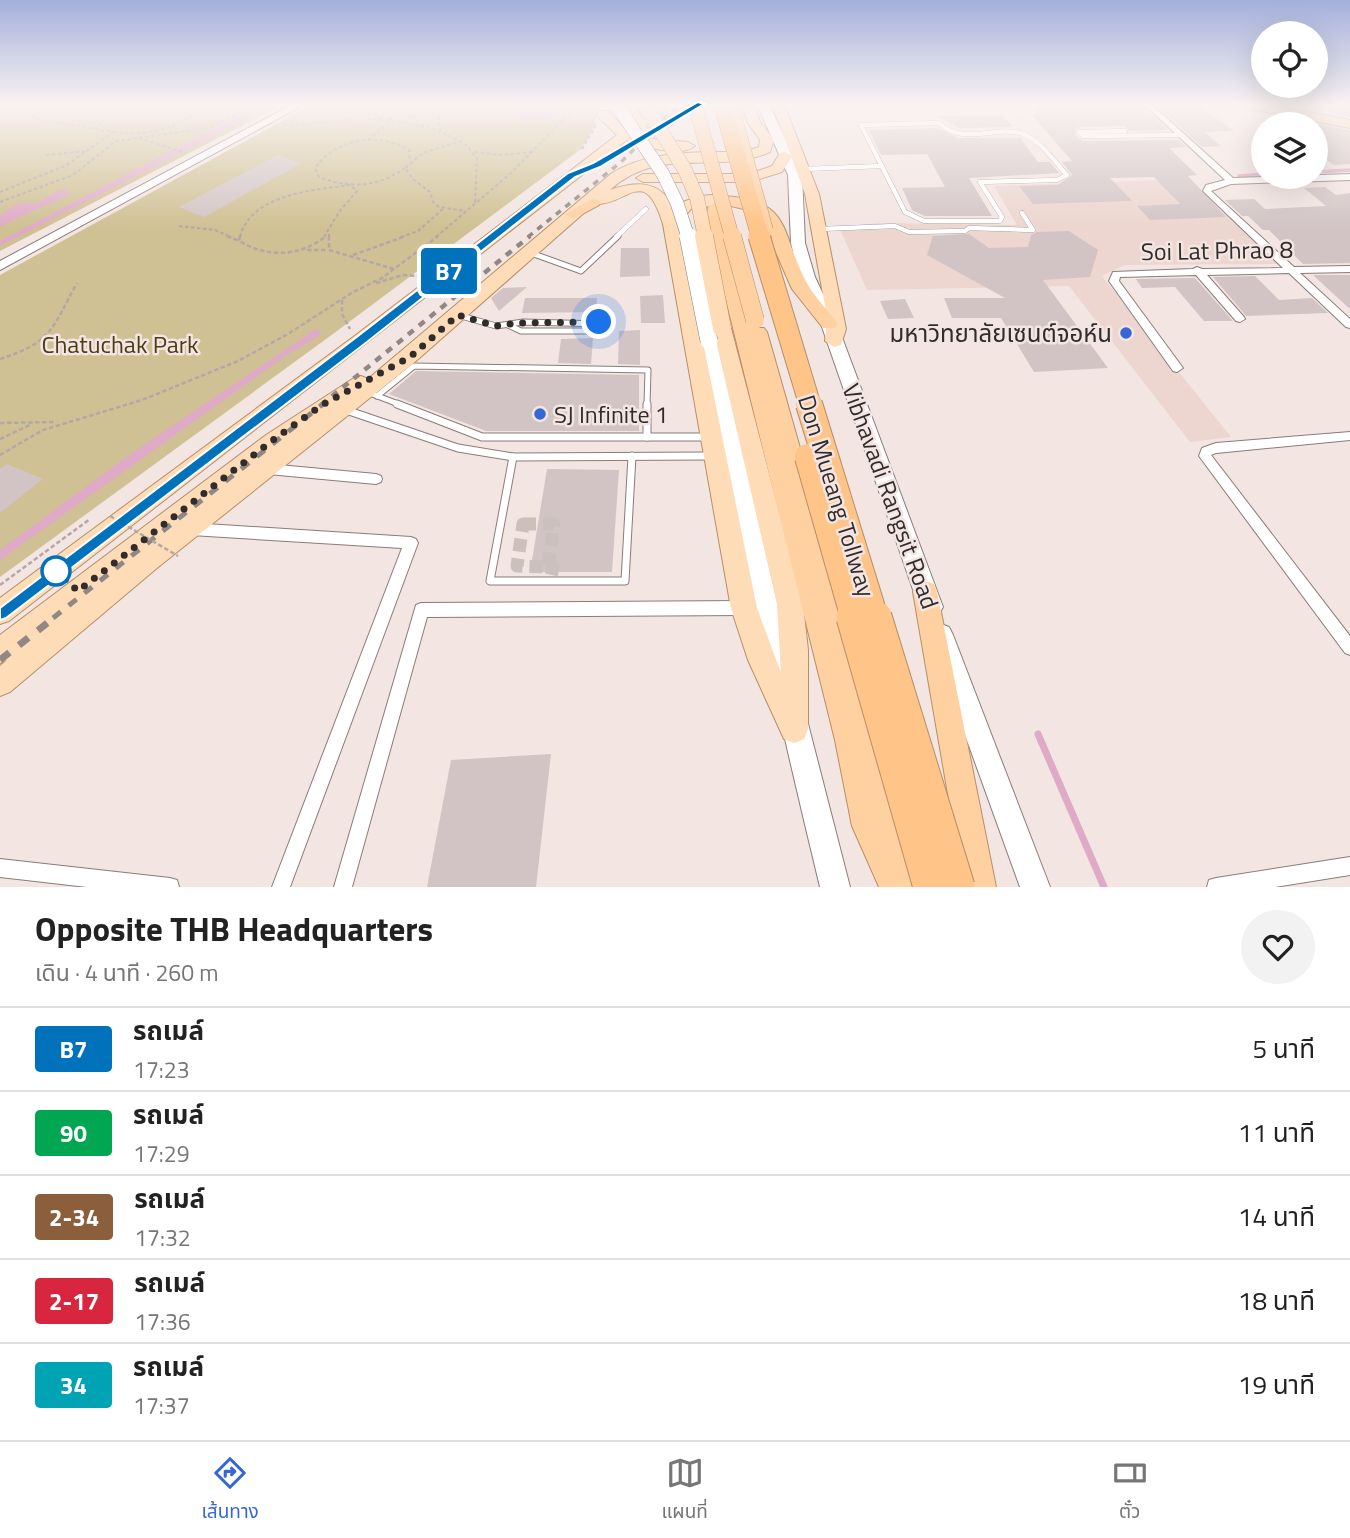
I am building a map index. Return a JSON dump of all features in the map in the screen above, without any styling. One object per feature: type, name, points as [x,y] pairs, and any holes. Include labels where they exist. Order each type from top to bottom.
[{"type":"highway","points":[[708,145],[908,887]]},
{"type":"highway","name":"Don Mueang Tollway","points":[[709,145],[930,887]]},
{"type":"highway","name":"Don Mueang Tollway","points":[[734,145],[782,316],[958,887]]},
{"type":"highway","name":"Vibhavadi Rangsit Road","points":[[744,145],[788,316],[973,887]]},
{"type":"highway","points":[[831,333],[801,289],[782,248],[775,221],[758,206],[723,200],[713,210],[714,219],[798,537],[849,740],[867,826],[895,887]]},
{"type":"highway","points":[[573,214],[594,202]]},
{"type":"highway","points":[[925,592],[980,887]]},
{"type":"main road","points":[[572,175],[593,145]]},
{"type":"main road","points":[[0,613],[362,339],[572,175],[596,165],[624,145]]},
{"type":"main road","points":[[642,145],[661,169],[680,206],[748,535],[835,887]]},
{"type":"main road","points":[[670,145],[685,170],[697,198],[722,328],[790,604],[795,650],[794,729]]},
{"type":"main road","points":[[703,145],[707,146]]},
{"type":"main road","points":[[0,683],[268,468],[345,409],[371,394],[617,176],[644,163],[711,145]]},
{"type":"main road","points":[[644,163],[673,158],[759,152],[767,145]]},
{"type":"main road","name":"Vibhavadi Rangsit Road","points":[[781,145],[795,175],[801,259],[831,333],[1035,887]]},
{"type":"main road","points":[[795,145],[804,169],[836,317],[837,329],[831,333]]},
{"type":"main road","points":[[594,202],[629,181],[651,177],[731,179],[759,176],[777,169],[785,156]]},
{"type":"main road","points":[[594,202],[624,190],[651,191],[660,197],[671,224],[711,447],[744,608],[761,660],[794,729]]},
{"type":"main road","points":[[671,224],[676,211],[685,206],[723,200]]},
{"type":"main road","points":[[0,651],[273,440],[322,405],[410,357]]},
{"type":"street","points":[[0,266],[224,145]]},
{"type":"street","points":[[1189,145],[1231,181]]},
{"type":"street","points":[[1350,177],[1231,181],[1209,187],[1208,191],[1350,325]]},
{"type":"street","name":"Soi Lat Phrao 8","points":[[1177,368],[1114,278],[1116,274],[1197,270],[1350,269]]},
{"type":"street","points":[[1197,270],[1240,319]]},
{"type":"street","points":[[1350,436],[1216,448],[1206,451],[1205,456],[1350,649]]},
{"type":"street","points":[[268,468],[376,479]]},
{"type":"street","points":[[190,529],[411,543],[281,887]]},
{"type":"street","points":[[344,887],[421,610],[744,608]]},
{"type":"street","points":[[1216,887],[1350,866]]},
{"type":"street","points":[[0,868],[170,887]]},
{"type":"lane","points":[[871,145],[905,212],[924,221],[1000,221],[1002,217],[980,183],[1062,180],[1067,175],[1038,145]]},
{"type":"lane","points":[[804,169],[882,166]]},
{"type":"lane","points":[[529,253],[581,271],[646,209]]},
{"type":"lane","points":[[818,229],[895,226],[909,232],[965,231],[969,228],[1033,230],[1022,214]]},
{"type":"lane","points":[[458,315],[496,326],[536,322],[604,324],[599,331],[521,331],[508,325]]},
{"type":"lane","points":[[371,394],[414,366],[648,370],[648,437]]},
{"type":"lane","points":[[371,394],[482,437],[648,437],[711,447]]},
{"type":"lane","points":[[345,409],[458,448],[513,457],[632,456],[711,447]]},
{"type":"lane","points":[[513,457],[490,581],[625,581],[632,456]]},
{"type":"path","points":[[0,192],[67,165],[96,145]]},
{"type":"path","points":[[0,202],[73,175],[108,145]]},
{"type":"path","points":[[163,145],[190,153]]},
{"type":"path","points":[[328,250],[329,233],[339,212],[357,191],[350,185],[331,183],[319,177],[315,168],[319,159],[332,150],[349,145]]},
{"type":"path","points":[[239,241],[240,230],[248,219],[285,197],[387,178],[405,168],[410,159],[409,150],[402,145]]},
{"type":"path","points":[[410,159],[446,145]]},
{"type":"path","points":[[467,145],[475,152],[480,165],[475,204]]},
{"type":"path","points":[[0,422],[57,422],[116,409],[220,369],[274,343],[362,286],[382,278],[512,175],[539,145]]},
{"type":"path","points":[[581,152],[585,145]]},
{"type":"path","points":[[46,155],[87,152]]},
{"type":"path","points":[[475,152],[500,155],[533,152]]},
{"type":"path","points":[[405,168],[430,192],[433,202],[439,206],[466,211]]},
{"type":"path","points":[[353,254],[418,231],[442,210],[439,206]]},
{"type":"path","points":[[179,226],[215,230],[239,241],[252,251],[266,253],[328,250],[353,254],[394,269]]},
{"type":"path","points":[[304,250],[329,233]]},
{"type":"path","points":[[362,286],[402,275],[424,278],[413,285]]},
{"type":"path","points":[[0,359],[28,351],[50,337],[60,322],[65,304],[77,283]]},
{"type":"path","points":[[342,300],[346,325],[362,339]]},
{"type":"path","points":[[0,456],[19,440],[57,422]]},
{"type":"path","points":[[0,439],[34,423]]},
{"type":"path","points":[[0,585],[95,515]]},
{"type":"path","points":[[110,516],[178,556]]},
{"type":"shaded area","points":[[182,145],[196,145],[0,246],[0,241]]},
{"type":"shaded area","name":"มหาวิทยาลัยเซนต์จอห์น","points":[[1189,179],[1284,264],[1125,265],[1102,276],[1231,437],[1190,442],[1069,286],[867,290],[839,227],[880,223],[1017,225],[994,186]]},
{"type":"shaded area","points":[[67,189],[71,193],[0,227],[0,215],[19,203],[38,203],[53,193]]},
{"type":"shaded area","points":[[317,328],[321,335],[287,355],[0,560],[0,550],[125,458]]},
{"type":"green space","points":[[0,145],[204,145],[0,251]]},
{"type":"green space","name":"Chatuchak Park","points":[[237,145],[583,145],[337,331],[0,577],[0,275]]},
{"type":"building","points":[[876,145],[1026,145],[1038,162],[1050,162],[1059,173],[969,178],[992,216],[925,216],[912,210],[902,188],[945,187],[927,154],[881,155]]},
{"type":"building","points":[[1058,145],[1184,145],[1186,147],[1169,148],[1197,175],[1188,176],[1226,217],[1150,220],[1137,206],[1180,204],[1154,177],[1110,178],[1132,201],[1033,204],[1019,186],[1058,185],[1072,175],[1062,162],[1072,161]]},
{"type":"building","points":[[1328,145],[1350,145],[1350,164],[1334,165],[1328,161]]},
{"type":"building","points":[[278,155],[302,163],[204,217],[179,207]]},
{"type":"building","points":[[1305,189],[1328,189],[1336,195],[1350,193],[1350,263],[1303,264],[1269,230],[1263,230],[1248,216],[1242,216],[1225,200],[1254,199],[1265,209],[1326,206]]},
{"type":"building","points":[[1069,231],[1098,250],[1090,277],[1043,280],[1108,368],[1034,372],[1001,318],[952,318],[944,298],[1005,298],[927,255],[933,236],[969,234],[989,248],[1028,247],[1031,235],[1037,232]]},
{"type":"building","points":[[621,248],[649,248],[650,276],[620,277]]},
{"type":"building","points":[[1314,275],[1350,275],[1350,309],[1315,277]]},
{"type":"building","points":[[1255,276],[1279,300],[1312,298],[1328,313],[1246,316],[1213,277]]},
{"type":"building","points":[[1195,278],[1233,321],[1204,321],[1175,287],[1142,288],[1136,279]]},
{"type":"building","points":[[527,287],[499,311],[491,298],[503,288]]},
{"type":"building","points":[[663,295],[665,323],[641,323],[640,296]]},
{"type":"building","points":[[525,298],[597,298],[596,312],[522,313]]},
{"type":"building","points":[[905,299],[914,318],[888,319],[880,301]]},
{"type":"building","points":[[640,330],[640,365],[618,364],[619,331]]},
{"type":"building","points":[[593,338],[591,364],[558,363],[561,339]]},
{"type":"building","name":"SJ Infinite 1","points":[[416,371],[639,375],[639,431],[486,431],[389,394]]},
{"type":"building","points":[[7,464],[43,479],[0,513],[0,469]]},
{"type":"building","points":[[547,469],[619,470],[612,572],[530,572]]},
{"type":"building","points":[[551,754],[536,887],[427,887],[451,760]]},
{"type":"waterway","points":[[1328,171],[1350,170]]},
{"type":"waterway","points":[[1239,176],[1251,175]]},
{"type":"waterway","points":[[1038,734],[1104,887]]},
{"type":"tunnel","points":[[523,524],[554,524],[548,567],[517,566],[523,524]]},
{"type":"tunnel","points":[[548,567],[553,567],[550,581]]},
{"type":"railway","points":[[528,237],[638,145]]},
{"type":"railway","points":[[321,405],[530,236]]},
{"type":"railway","points":[[53,618],[323,404]]},
{"type":"railway","points":[[0,660],[55,617]]},
{"type":"bus line","name":"B7","points":[[0,613],[362,339],[572,175],[596,165],[629,145]]},
{"type":"place","name":"มหาวิทยาลัยเซนต์จอห์น","points":[[1126,333]]},
{"type":"place","name":"SJ Infinite 1","points":[[540,414]]},
{"type":"route","points":[[56,571],[78,591],[273,440],[322,405],[410,357],[458,315],[496,326],[516,323],[599,322]]}]
